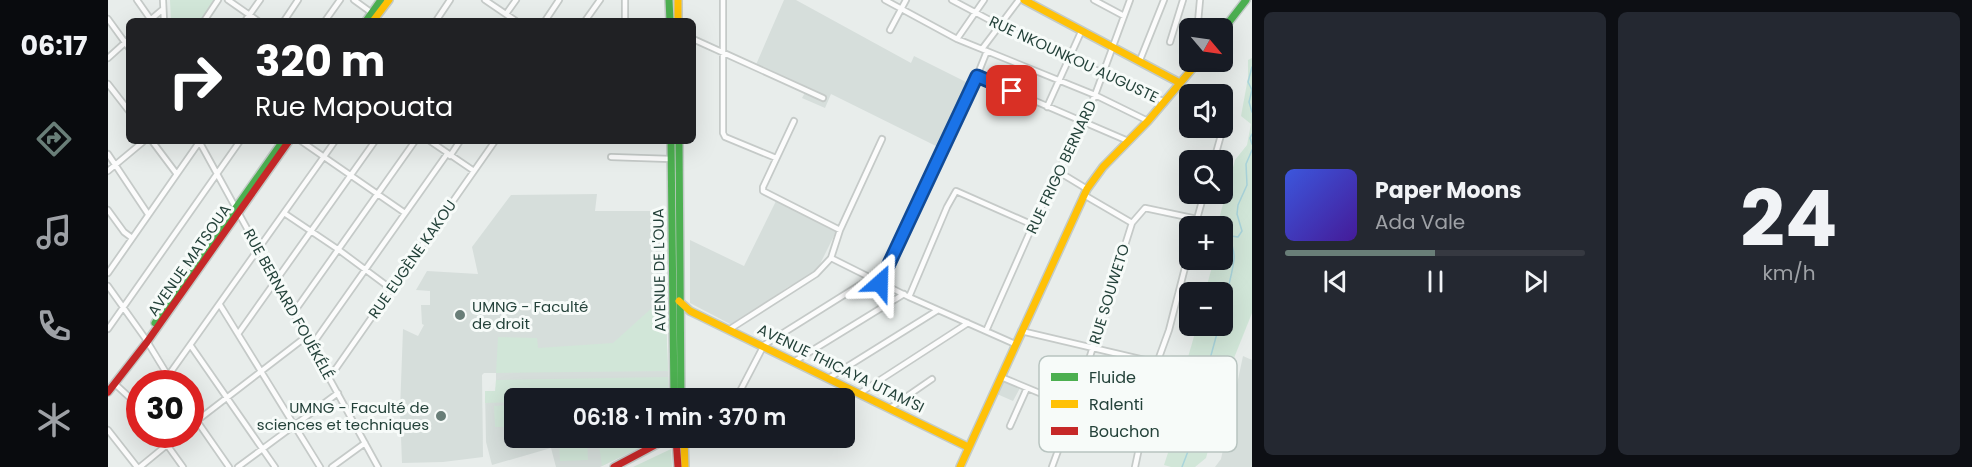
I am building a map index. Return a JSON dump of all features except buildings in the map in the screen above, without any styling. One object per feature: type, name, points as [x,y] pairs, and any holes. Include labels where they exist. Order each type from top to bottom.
[{"type":"street","points":[[137,0],[149,18]]},
{"type":"street","points":[[163,0],[164,18]]},
{"type":"street","points":[[206,18],[218,0]]},
{"type":"street","points":[[228,0],[254,18]]},
{"type":"street","points":[[247,18],[260,0]]},
{"type":"street","points":[[286,18],[298,0]]},
{"type":"street","points":[[328,18],[340,0]]},
{"type":"street","points":[[354,0],[373,17]]},
{"type":"street","points":[[373,17],[381,0]]},
{"type":"street","points":[[373,17],[389,0]]},
{"type":"street","points":[[438,18],[450,0]]},
{"type":"street","points":[[485,0],[512,18]]},
{"type":"street","points":[[506,14],[516,0]]},
{"type":"street","points":[[547,18],[559,0]]},
{"type":"street","points":[[587,18],[600,0]]},
{"type":"street","points":[[624,18],[625,0]]},
{"type":"street","points":[[669,0],[670,18]]},
{"type":"street","points":[[678,0],[678,18]]},
{"type":"street","points":[[723,0],[723,134],[776,158]]},
{"type":"street","points":[[885,0],[957,39],[1095,95],[1148,121]]},
{"type":"street","points":[[890,30],[906,0]]},
{"type":"street","name":"RUE NKOUNKOU AUGUSTE","points":[[952,0],[999,25],[1165,102]]},
{"type":"street","points":[[957,39],[984,0]]},
{"type":"street","points":[[880,283],[977,76],[984,50],[999,25],[1019,0]]},
{"type":"street","points":[[1024,0],[1180,83]]},
{"type":"street","points":[[1094,0],[1124,16]]},
{"type":"street","name":"RUE FRIGO BERNARD","points":[[986,331],[1095,95],[1130,0]]},
{"type":"street","points":[[1140,60],[1164,0]]},
{"type":"street","points":[[1170,42],[1183,0]]},
{"type":"street","points":[[1198,18],[1200,0]]},
{"type":"street","points":[[1232,18],[1246,0]]},
{"type":"street","points":[[152,18],[162,9]]},
{"type":"street","points":[[108,19],[126,40]]},
{"type":"street","points":[[1047,107],[1081,32]]},
{"type":"street","points":[[696,40],[823,98]]},
{"type":"street","points":[[108,58],[126,42]]},
{"type":"street","points":[[960,467],[1086,192],[1103,167],[1148,121],[1189,72]]},
{"type":"street","points":[[977,76],[1128,141]]},
{"type":"street","points":[[108,84],[126,107]]},
{"type":"street","points":[[794,121],[763,191],[840,230]]},
{"type":"street","points":[[730,329],[808,280],[831,258],[840,230],[882,139]]},
{"type":"street","points":[[108,171],[140,144]]},
{"type":"street","points":[[154,144],[176,173]]},
{"type":"street","points":[[108,273],[198,144]]},
{"type":"street","name":"RUE BERNARD FOUÉKÉLÉ","points":[[202,144],[378,467]]},
{"type":"street","points":[[108,329],[238,144]]},
{"type":"street","name":"AVENUE MATSOUA","points":[[108,392],[111,384],[146,340],[281,144]]},
{"type":"street","name":"AVENUE MATSOUA","points":[[237,210],[287,144]]},
{"type":"street","points":[[305,144],[405,213]]},
{"type":"street","points":[[173,370],[333,144]]},
{"type":"street","points":[[238,334],[373,144]]},
{"type":"street","points":[[294,312],[413,144]]},
{"type":"street","points":[[434,144],[474,171]]},
{"type":"street","points":[[312,345],[405,213],[458,144]]},
{"type":"street","name":"RUE EUGÈNE KAKOU","points":[[330,377],[390,288],[493,144]]},
{"type":"street","name":"AVENUE DE L'OUA","points":[[671,144],[676,301]]},
{"type":"street","name":"AVENUE DE L'OUA","points":[[674,388],[679,144]]},
{"type":"street","points":[[108,154],[148,214]]},
{"type":"street","points":[[612,157],[671,159]]},
{"type":"street","points":[[1059,172],[1132,224],[1145,208],[1183,216]]},
{"type":"street","points":[[909,297],[956,191],[1033,225]]},
{"type":"street","points":[[108,210],[124,232],[132,238]]},
{"type":"street","points":[[284,213],[390,288]]},
{"type":"street","name":"RUE SOUWETO","points":[[1090,356],[1132,224]]},
{"type":"street","points":[[831,258],[909,297],[1015,344]]},
{"type":"street","points":[[1160,356],[1169,330],[1184,270]]},
{"type":"street","points":[[742,388],[764,345],[871,278]]},
{"type":"street","points":[[108,286],[124,306],[164,370]]},
{"type":"street","points":[[795,361],[904,294]]},
{"type":"street","name":"AVENUE THICAYA UTAM'SI","points":[[676,301],[968,447]]},
{"type":"street","points":[[220,305],[320,467]]},
{"type":"street","points":[[829,378],[938,310]]},
{"type":"street","points":[[676,322],[691,314],[702,316]]},
{"type":"street","name":"AVENUE DE L'OUA","points":[[676,322],[680,388]]},
{"type":"street","points":[[860,393],[968,323]]},
{"type":"street","points":[[1021,331],[1129,356]]},
{"type":"street","points":[[204,415],[307,336]]},
{"type":"street","points":[[191,346],[274,467]]},
{"type":"street","points":[[1001,376],[1039,393]]},
{"type":"street","points":[[890,408],[932,379]]},
{"type":"street","points":[[111,384],[126,396]]},
{"type":"street","points":[[1010,426],[1028,388]]},
{"type":"street","points":[[238,467],[338,393]]},
{"type":"street","points":[[108,430],[138,467],[163,448]]},
{"type":"street","points":[[204,430],[229,467]]},
{"type":"street","points":[[332,467],[365,443]]},
{"type":"street","points":[[169,448],[183,467]]},
{"type":"street","points":[[614,467],[649,448]]},
{"type":"street","points":[[678,467],[679,448]]},
{"type":"street","points":[[682,448],[685,467]]},
{"type":"street","name":"RUE SOUWETO","points":[[1052,467],[1058,452]]},
{"type":"street","points":[[1135,467],[1139,452]]},
{"type":"shaded area","points":[[784,0],[796,0],[911,63],[914,56],[968,83],[938,147],[831,94],[825,108],[802,98],[806,91],[755,67]]},
{"type":"shaded area","points":[[597,194],[595,211],[662,211],[669,388],[504,388],[504,448],[551,448],[492,465],[486,442],[485,391],[496,391],[496,373],[484,373],[482,375],[483,457],[443,462],[402,463],[400,411],[403,329],[418,336],[424,325],[422,324],[421,305],[430,305],[430,291],[416,290],[427,271],[478,274],[472,247],[511,195]]},
{"type":"shaded area","points":[[776,201],[837,230],[815,274],[788,287],[732,325],[690,303],[690,240],[744,266]]},
{"type":"shaded area","points":[[1243,356],[1252,360],[1252,467],[1215,467],[1222,452],[1237,452],[1237,384]]},
{"type":"shaded area","points":[[1004,381],[1020,388],[1013,401],[997,394]]},
{"type":"shaded area","points":[[551,448],[639,448],[600,467],[556,467]]},
{"type":"green space","points":[[170,0],[215,0],[202,18],[171,18]]},
{"type":"green space","points":[[1252,58],[1252,313],[1235,356],[1188,356],[1194,336],[1233,336],[1233,282],[1208,282],[1211,270],[1233,270],[1233,216],[1220,216],[1223,204],[1233,204],[1233,167],[1235,160],[1247,145],[1251,124],[1241,116],[1248,78],[1248,60]]},
{"type":"green space","points":[[665,296],[668,371],[496,373],[498,337],[537,338],[538,348],[613,343]]},
{"type":"green space","points":[[668,377],[668,388],[504,388],[504,402],[485,403],[485,391],[495,391],[496,380]]},
{"type":"green space","points":[[504,405],[504,427],[495,427],[494,406]]},
{"type":"green space","points":[[559,448],[587,448],[588,460],[560,461]]},
{"type":"green space","points":[[599,448],[639,448],[602,466]]},
{"type":"green space","points":[[671,449],[672,467],[633,467]]},
{"type":"green space","points":[[1168,452],[1208,452],[1206,458],[1195,467],[1164,465]]},
{"type":"waterway","points":[[1252,67],[1248,82],[1252,90],[1249,102],[1252,112]]},
{"type":"waterway","points":[[1252,134],[1250,138],[1252,144]]},
{"type":"waterway","points":[[1229,282],[1234,259],[1231,236],[1238,237],[1242,231],[1237,214],[1238,205],[1247,185],[1246,164],[1252,150]]},
{"type":"waterway","points":[[1211,356],[1216,336]]},
{"type":"waterway","points":[[1182,467],[1188,452]]},
{"type":"traffic: fast","points":[[368,18],[381,0]]},
{"type":"traffic: fast","points":[[669,0],[670,18]]},
{"type":"traffic: fast","points":[[1232,18],[1246,0]]},
{"type":"traffic: fast","points":[[155,323],[281,144]]},
{"type":"traffic: fast","points":[[671,144],[674,388]]},
{"type":"traffic: fast","points":[[679,144],[681,388]]},
{"type":"traffic: slow","points":[[375,18],[389,0]]},
{"type":"traffic: slow","points":[[678,0],[678,18]]},
{"type":"traffic: slow","points":[[1024,0],[1180,83]]},
{"type":"traffic: slow","points":[[960,467],[1087,189],[1103,167],[1148,121],[1190,72]]},
{"type":"traffic: slow","points":[[679,301],[690,311],[968,447]]},
{"type":"traffic: slow","points":[[684,448],[685,467]]},
{"type":"traffic: jam","points":[[108,392],[147,342],[287,144]]},
{"type":"traffic: jam","points":[[614,467],[650,448]]},
{"type":"traffic: jam","points":[[677,448],[678,467]]},
{"type":"place","name":"UMNG - Faculté de droit","points":[[460,315]]},
{"type":"place","name":"UMNG - Faculté de sciences et techniques","points":[[441,416]]},
{"type":"route","points":[[880,283],[977,76],[1012,91]]}]
